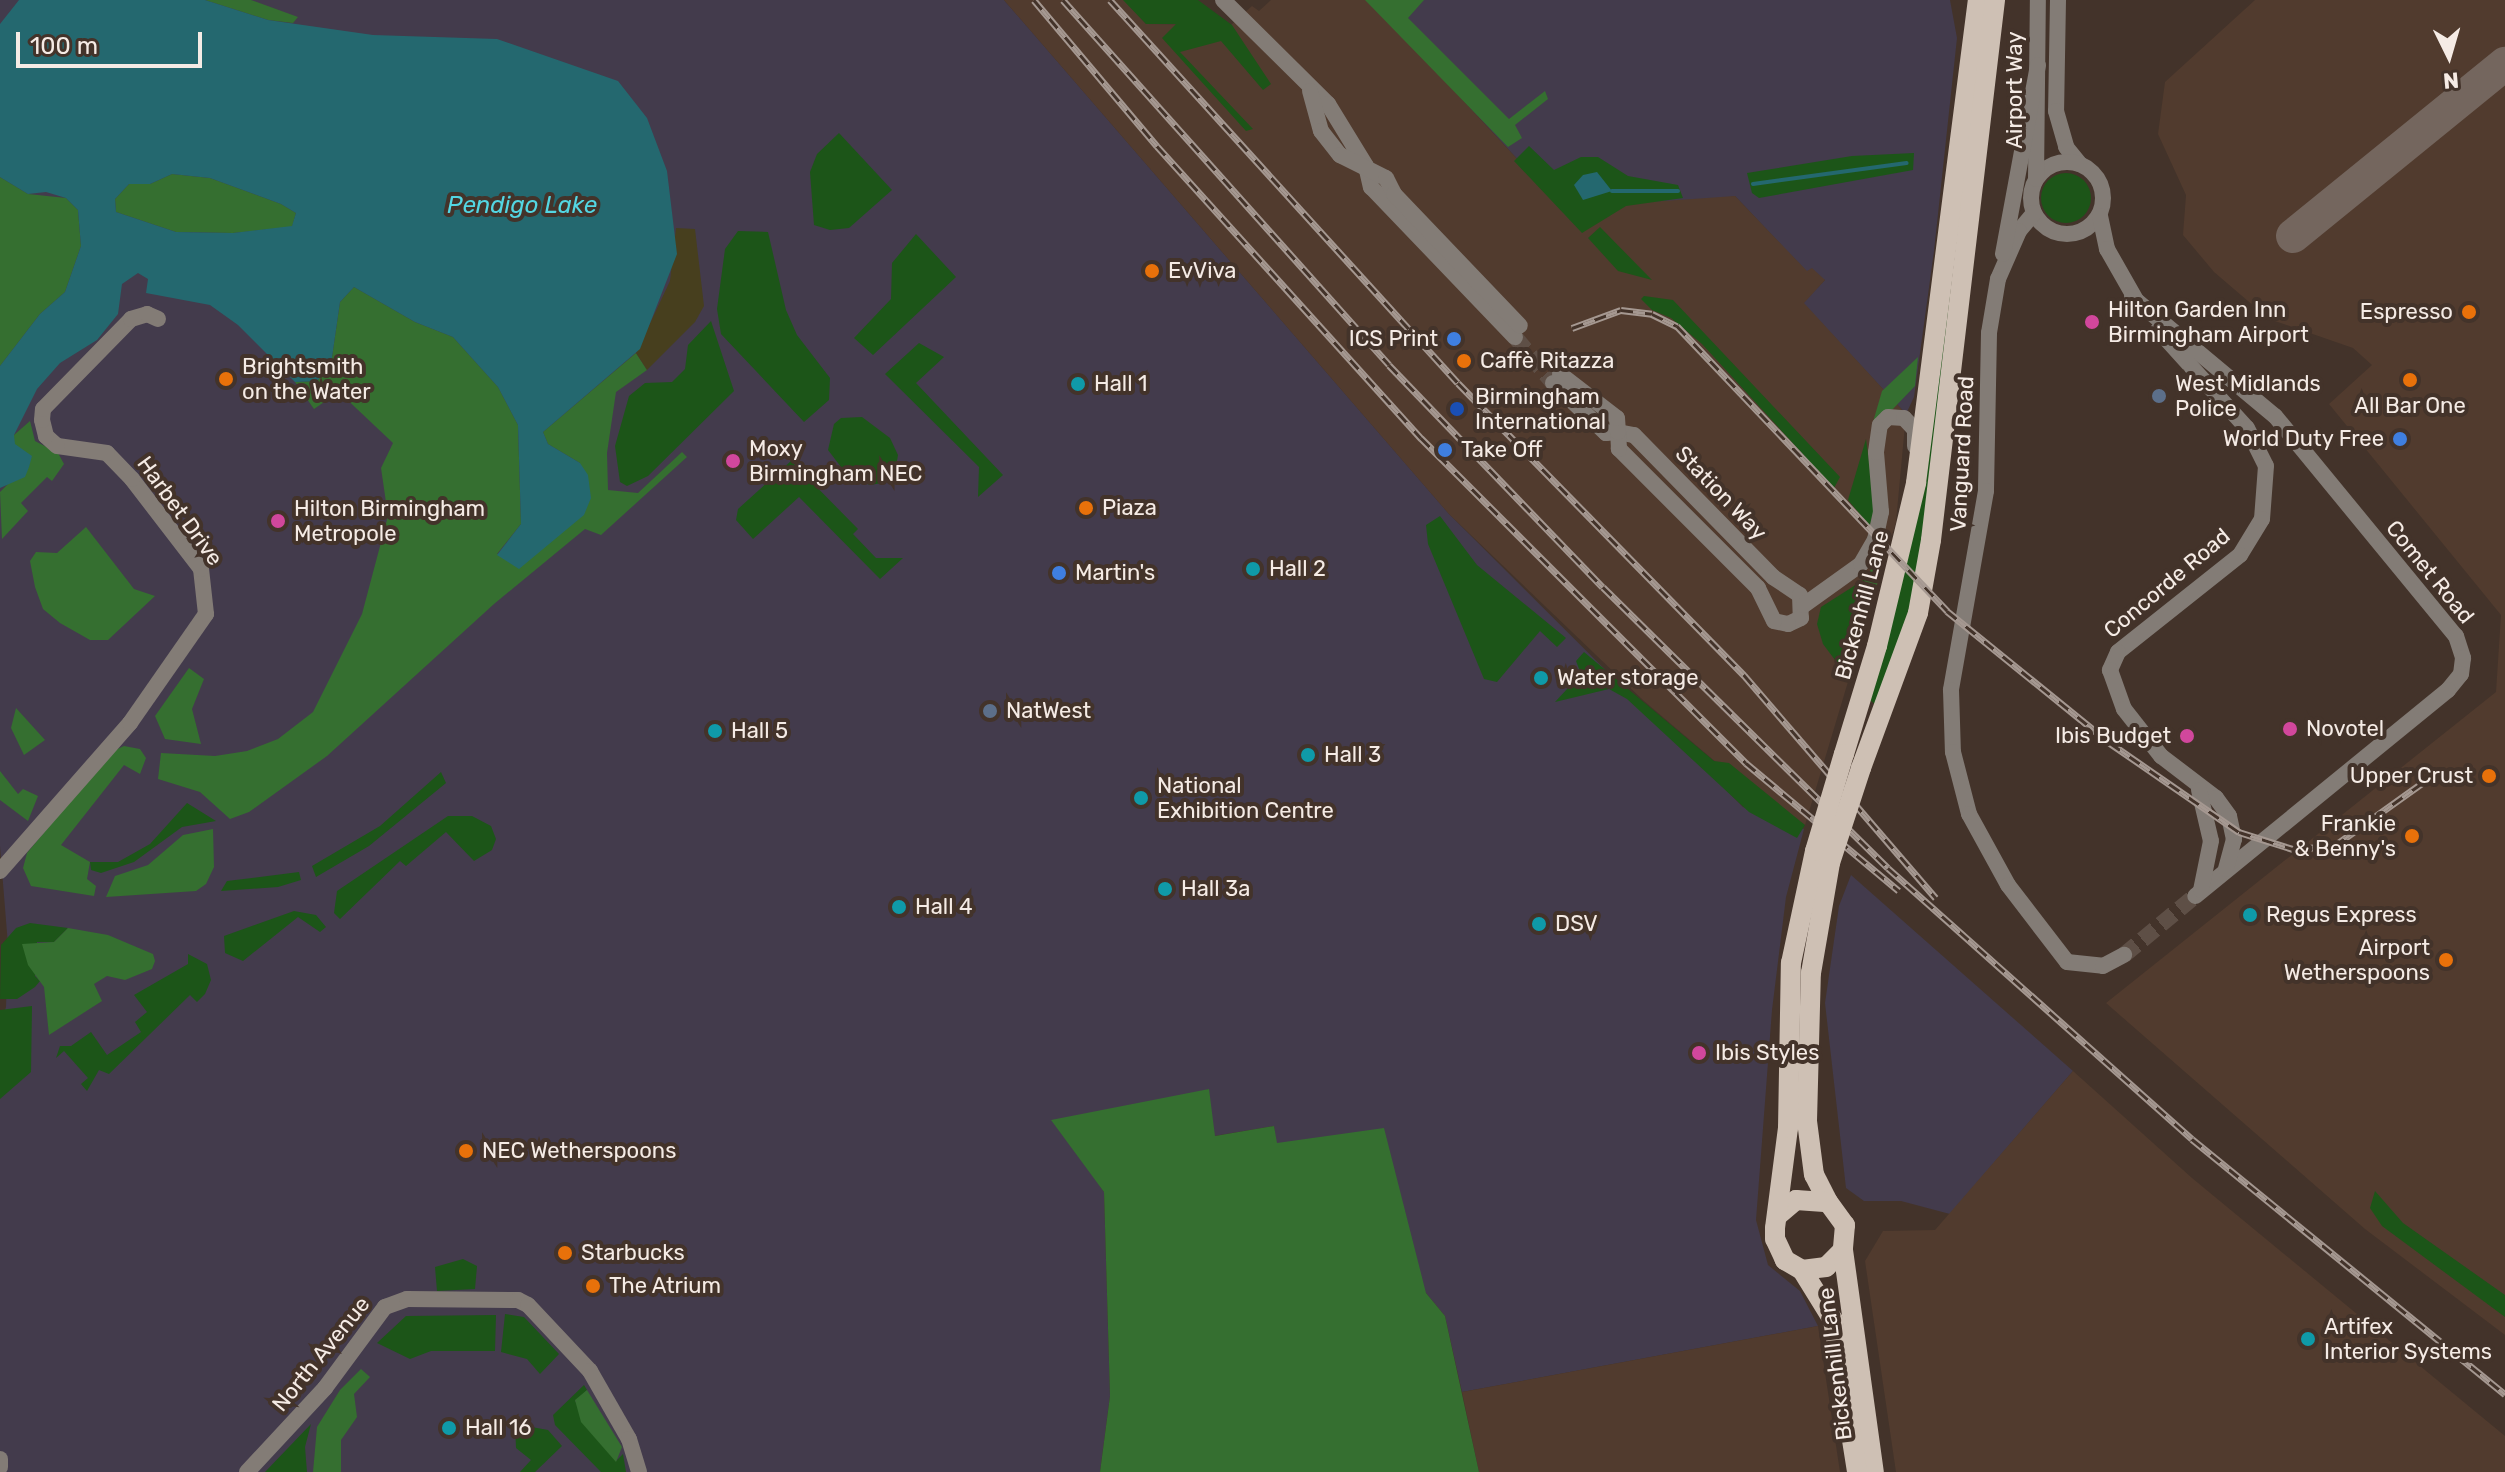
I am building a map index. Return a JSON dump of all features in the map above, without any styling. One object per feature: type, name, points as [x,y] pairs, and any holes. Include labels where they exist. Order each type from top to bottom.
[{"type":"main road","name":"Bickenhill Lane","points":[[1777,1216],[1788,1128],[1791,963],[1822,857],[1844,754],[1862,697],[1916,483],[1978,0]]},
{"type":"main road","name":"Bickenhill Lane","points":[[1832,1204],[1814,1175],[1807,1121],[1811,973],[1822,857],[1870,747],[1918,613],[1931,540],[1995,0]]},
{"type":"main road","points":[[1796,1200],[1832,1204],[1845,1225],[1843,1250],[1826,1267],[1802,1270],[1777,1249],[1777,1216],[1796,1200]]},
{"type":"main road","name":"Bickenhill Lane","points":[[1843,1250],[1874,1472]]},
{"type":"main road","name":"Bickenhill Lane","points":[[1802,1270],[1833,1320],[1857,1472]]},
{"type":"street","points":[[1223,0],[1328,104],[1366,166],[1386,178],[1394,194],[1519,333]]},
{"type":"street","name":"Airport Way","points":[[2036,179],[2038,0]]},
{"type":"street","name":"Airport Way","points":[[2058,0],[2056,111],[2066,147],[2080,164]]},
{"type":"street","points":[[1998,279],[2038,65]]},
{"type":"street","points":[[2061,162],[2080,164],[2101,183],[2100,216],[2078,233],[2062,235],[2046,228],[2034,213],[2036,179],[2061,162]]},
{"type":"street","name":"Vanguard Road","points":[[2034,213],[2019,231],[1998,279],[1989,333],[1986,491],[1951,690],[1953,752],[1969,814],[2008,885],[2067,962],[2103,966],[2124,955]]},
{"type":"street","name":"Concorde Road","points":[[2100,216],[2107,249],[2132,297],[2261,448],[2267,500],[2257,532],[2240,555],[2113,659],[2112,686],[2124,709],[2161,756],[2199,790]]},
{"type":"street","name":"Comet Road","points":[[2132,297],[2275,416],[2456,636],[2463,658],[2461,674],[2448,690],[2198,893],[2211,841],[2199,790]]},
{"type":"street","name":"Harbet Drive","points":[[0,871],[130,723],[206,614],[201,569],[132,479],[107,453],[57,446],[46,436],[42,420],[43,409],[131,319],[147,314],[158,319]]},
{"type":"street","name":"Station Way","points":[[1557,378],[1606,433],[1634,435],[1773,577],[1791,589]]},
{"type":"street","points":[[1804,605],[1791,589],[1779,590],[1767,602],[1770,616],[1782,625],[1801,618],[1804,605],[1861,564],[1875,540],[1881,512],[1876,438],[1888,417],[1904,418],[1915,430],[1916,483]]},
{"type":"street","name":"Station Way","points":[[1618,432],[1619,449],[1767,602]]},
{"type":"street","points":[[2199,790],[2216,798],[2229,816],[2234,839],[2226,870]]},
{"type":"street","name":"North Avenue","points":[[247,1472],[325,1388],[385,1307],[407,1299],[518,1300],[528,1305],[590,1371],[629,1439],[639,1472]]},
{"type":"street","points":[[0,1459],[0,1467]]},
{"type":"shaded area","points":[[0,0],[1004,0],[1449,514],[1743,807],[1804,829],[1786,897],[1772,1010],[1756,1220],[1768,1265],[1800,1291],[1818,1326],[1462,1392],[1445,1316],[1426,1293],[1276,1143],[1274,1126],[1214,1136],[1208,1089],[1093,1175],[1104,1192],[1110,1396],[1100,1472],[0,1472],[0,1026],[6,1007],[8,945],[0,846]]},
{"type":"shaded area","points":[[1004,0],[1124,0],[1146,24],[1231,25],[1252,6],[1259,11],[1271,0],[1370,0],[1582,229],[1621,204],[1735,196],[1807,271],[1812,268],[1825,280],[1804,303],[1906,414],[1896,522],[1805,825],[1744,786],[1644,701],[1449,514]]},
{"type":"shaded area","points":[[1370,0],[1950,0],[1957,38],[1934,251],[1914,397],[1906,414],[1803,303],[1825,280],[1807,272],[1735,196],[1582,229]]},
{"type":"shaded area","points":[[2255,0],[2505,0],[2505,1335],[2365,1229],[2106,1003],[2496,692],[2501,615],[2329,404],[2372,365],[2353,348],[2269,319],[2214,272],[2183,235],[2186,195],[2158,134],[2165,82]]},
{"type":"shaded area","points":[[1851,875],[2073,1071],[1950,1214],[1901,1201],[1864,1201],[1846,1188],[1825,1003],[1839,906]]},
{"type":"shaded area","points":[[2073,1071],[2192,1178],[2505,1436],[2505,1472],[1896,1472],[1865,1261],[1883,1231],[1935,1230]]},
{"type":"shaded area","points":[[1818,1326],[1840,1472],[1479,1472],[1462,1392]]},
{"type":"green space","points":[[205,0],[251,0],[298,17],[293,23],[268,20]]},
{"type":"green space","points":[[1123,0],[1198,0],[1232,25],[1271,84],[1263,90],[1221,41],[1180,52],[1253,129],[1246,131],[1162,38],[1176,24],[1146,24]]},
{"type":"green space","points":[[1365,0],[1424,0],[1408,18],[1509,119],[1545,91],[1548,99],[1515,125],[1522,138],[1508,147]]},
{"type":"green space","points":[[1983,0],[1920,562],[1904,631],[1877,706],[1870,700],[1895,600]]},
{"type":"green space","points":[[839,133],[892,190],[849,228],[830,230],[814,225],[810,172],[817,154]]},
{"type":"green space","points":[[1529,146],[1554,170],[1581,157],[1598,157],[1628,176],[1678,185],[1683,198],[1626,206],[1582,233],[1514,161]]},
{"type":"green space","points":[[1914,153],[1913,170],[1759,198],[1752,193],[1747,173],[1852,156]]},
{"type":"green space","points":[[2066,173],[2084,180],[2091,198],[2084,216],[2066,223],[2048,216],[2041,198],[2048,180]]},
{"type":"green space","points":[[172,174],[210,178],[281,204],[296,213],[292,227],[233,233],[176,232],[116,212],[115,199],[129,184],[150,184]]},
{"type":"green space","points":[[0,177],[28,194],[66,198],[78,210],[81,246],[65,292],[40,314],[0,366]]},
{"type":"green space","points":[[1600,227],[1652,280],[1618,271],[1588,238]]},
{"type":"green space","points":[[738,231],[768,232],[786,310],[797,335],[830,378],[829,400],[804,422],[721,334],[717,309],[725,249]]},
{"type":"green space","points":[[916,234],[956,277],[873,355],[854,338],[891,299],[892,263]]},
{"type":"green space","points":[[354,287],[415,322],[453,337],[498,387],[518,425],[521,524],[497,554],[530,554],[552,541],[580,463],[548,444],[543,432],[636,353],[647,370],[616,392],[607,453],[608,490],[638,493],[682,452],[687,457],[601,535],[585,529],[494,604],[327,756],[249,812],[230,819],[200,792],[158,779],[161,753],[215,756],[247,751],[278,739],[313,712],[362,614],[388,516],[381,468],[393,443],[339,392],[314,409],[295,382],[317,381],[331,364],[340,302]]},
{"type":"green space","points":[[1644,296],[1673,300],[1840,477],[1834,488],[1702,344],[1671,318],[1652,310],[1641,299]]},
{"type":"green space","points":[[711,321],[734,391],[648,476],[627,486],[620,482],[615,446],[629,396],[645,383],[672,382],[685,369],[688,345]]},
{"type":"green space","points":[[919,343],[944,357],[916,383],[1003,475],[978,497],[979,467],[885,374]]},
{"type":"green space","points":[[1918,357],[1915,386],[1890,412],[1873,422],[1882,391]]},
{"type":"green space","points":[[862,417],[890,438],[898,455],[895,472],[882,483],[870,485],[848,476],[828,450],[834,424],[841,418]]},
{"type":"green space","points":[[30,421],[35,441],[58,453],[64,464],[52,481],[47,477],[21,503],[28,511],[2,539],[0,492],[12,480],[14,435]]},
{"type":"green space","points":[[1866,439],[1875,506],[1870,526],[1848,500]]},
{"type":"green space","points":[[791,461],[858,529],[853,534],[876,558],[903,558],[880,579],[799,497],[753,539],[736,520],[738,509]]},
{"type":"green space","points":[[1440,516],[1477,565],[1566,638],[1557,647],[1540,631],[1497,682],[1484,679],[1428,544],[1426,525]]},
{"type":"green space","points":[[86,527],[134,589],[155,596],[108,640],[90,640],[60,623],[43,609],[35,587],[30,561],[36,552],[57,553]]},
{"type":"green space","points":[[1875,563],[1882,567],[1849,682],[1841,668],[1865,579]]},
{"type":"green space","points":[[1865,579],[1841,668],[1823,644],[1817,624],[1821,607]]},
{"type":"green space","points":[[1584,652],[1714,761],[1729,763],[1805,825],[1797,838],[1749,812],[1627,699],[1609,689],[1555,702],[1581,674],[1576,661]]},
{"type":"green space","points":[[189,668],[204,679],[192,709],[201,744],[165,739],[155,716]]},
{"type":"green space","points":[[16,708],[45,740],[24,755],[11,728]]},
{"type":"green space","points":[[124,746],[140,749],[146,758],[140,774],[124,765],[61,845],[90,862],[87,879],[96,886],[94,896],[31,886],[23,868],[27,853],[111,752]]},
{"type":"green space","points":[[0,771],[18,794],[23,789],[38,796],[28,821],[0,800]]},
{"type":"green space","points":[[441,772],[446,783],[369,846],[316,877],[312,866],[380,826]]},
{"type":"green space","points":[[187,803],[216,821],[182,827],[134,862],[101,873],[91,870],[90,862],[118,862],[150,844]]},
{"type":"green space","points":[[448,816],[472,816],[491,826],[496,839],[492,850],[474,861],[446,832],[406,866],[400,861],[340,919],[334,913],[337,891]]},
{"type":"green space","points":[[213,829],[214,867],[206,884],[196,891],[106,897],[115,876],[148,865],[183,835]]},
{"type":"green space","points":[[299,872],[301,880],[278,887],[221,891],[227,881]]},
{"type":"green space","points":[[294,911],[316,915],[326,927],[320,932],[298,917],[243,961],[225,953],[224,936]]},
{"type":"green space","points":[[30,923],[68,928],[54,942],[37,942],[35,976],[40,981],[35,987],[17,999],[0,999],[1,945],[16,928]]},
{"type":"green space","points":[[68,928],[108,935],[153,954],[155,961],[152,969],[125,980],[107,976],[94,984],[102,1001],[49,1035],[44,987],[28,965],[22,944],[54,942]]},
{"type":"green space","points":[[188,954],[207,964],[211,980],[205,994],[197,1002],[190,995],[109,1074],[99,1070],[87,1091],[81,1084],[88,1078],[64,1051],[56,1058],[60,1046],[71,1046],[91,1032],[107,1055],[141,1032],[135,1022],[147,1012],[134,995],[188,964]]},
{"type":"green space","points":[[32,1006],[31,1072],[0,1099],[0,1010]]},
{"type":"green space","points":[[1209,1089],[1215,1136],[1274,1126],[1277,1143],[1384,1128],[1426,1293],[1445,1316],[1479,1472],[1100,1472],[1110,1396],[1104,1192],[1051,1120]]},
{"type":"green space","points":[[2375,1191],[2403,1223],[2505,1295],[2505,1317],[2382,1226],[2370,1208]]},
{"type":"green space","points":[[463,1259],[477,1266],[475,1289],[437,1291],[435,1267]]},
{"type":"green space","points":[[505,1314],[524,1317],[559,1354],[540,1374],[527,1359],[501,1352]]},
{"type":"green space","points":[[496,1315],[495,1351],[431,1351],[410,1359],[377,1343],[406,1316]]},
{"type":"green space","points":[[361,1369],[370,1377],[354,1394],[357,1417],[341,1440],[341,1472],[313,1472],[317,1427],[340,1390]]},
{"type":"green space","points":[[584,1385],[587,1390],[575,1401],[616,1461],[623,1454],[626,1472],[601,1472],[555,1425],[553,1415]]},
{"type":"green space","points":[[587,1390],[622,1447],[616,1462],[581,1422],[575,1400]]},
{"type":"green space","points":[[311,1424],[305,1447],[307,1472],[265,1472]]},
{"type":"green space","points":[[515,1424],[548,1430],[562,1446],[535,1472],[520,1472],[531,1460],[516,1448]]},
{"type":"sand","points":[[676,228],[695,229],[704,306],[695,322],[647,370],[636,353],[670,281]]},
{"type":"water","name":"Pendigo Lake","points":[[19,0],[205,0],[268,20],[373,35],[497,39],[618,81],[647,118],[667,171],[677,254],[640,349],[543,432],[548,444],[580,463],[588,475],[591,498],[584,515],[519,569],[497,555],[521,524],[518,425],[498,387],[453,337],[415,322],[354,287],[340,302],[331,364],[317,381],[295,382],[238,325],[210,305],[146,293],[148,279],[138,273],[122,284],[118,314],[97,340],[60,363],[37,389],[14,435],[15,444],[32,456],[29,467],[25,477],[0,488],[0,366],[40,314],[65,292],[81,246],[78,210],[66,198],[46,192],[28,194],[0,177],[0,24]],"holes":[[[172,174],[210,178],[281,204],[296,213],[292,226],[233,233],[176,232],[116,212],[115,199],[129,184],[150,184]]]},
{"type":"water","points":[[1597,172],[1612,191],[1583,200],[1574,185],[1583,175]]},
{"type":"waterway","points":[[1753,184],[1907,163]]},
{"type":"waterway","points":[[1612,191],[1678,191]]},
{"type":"taxiway","points":[[2293,236],[2505,64]]},
{"type":"tunnel","points":[[1515,337],[1553,383]]},
{"type":"tunnel","points":[[2124,955],[2195,896]]},
{"type":"railway","points":[[1034,0],[1157,146],[1421,438],[1746,763],[1899,891]]},
{"type":"railway","points":[[1063,0],[1389,365],[1603,587],[1888,868],[2192,1139],[2505,1394]]},
{"type":"railway","points":[[1110,0],[1458,383],[1744,675],[1936,898]]},
{"type":"railway","points":[[1572,328],[1621,310],[1652,314],[1677,326],[1947,611],[2110,743],[2239,832],[2293,849],[2334,846],[2428,779]]},
{"type":"place","name":"EvViva","points":[[1152,271]]},
{"type":"place","name":"Espresso","points":[[2469,312]]},
{"type":"place","name":"Hilton Garden Inn Birmingham Airport","points":[[2092,322]]},
{"type":"place","name":"ICS Print","points":[[1454,339]]},
{"type":"place","name":"Caffè Ritazza","points":[[1464,361]]},
{"type":"place","name":"Brightsmith on the Water","points":[[226,379]]},
{"type":"place","name":"All Bar One","points":[[2410,380]]},
{"type":"place","name":"Hall 1","points":[[1078,384]]},
{"type":"place","name":"West Midlands Police","points":[[2159,396]]},
{"type":"place","name":"Birmingham International","points":[[1457,409]]},
{"type":"place","name":"World Duty Free","points":[[2400,439]]},
{"type":"place","name":"Take Off","points":[[1445,450]]},
{"type":"place","name":"Moxy Birmingham NEC","points":[[733,461]]},
{"type":"place","name":"Piaza","points":[[1086,508]]},
{"type":"place","name":"Hilton Birmingham Metropole","points":[[278,521]]},
{"type":"place","name":"Hall 2","points":[[1253,569]]},
{"type":"place","name":"Martin's","points":[[1059,573]]},
{"type":"place","name":"Water storage","points":[[1541,678]]},
{"type":"place","name":"NatWest","points":[[990,711]]},
{"type":"place","name":"Novotel","points":[[2290,729]]},
{"type":"place","name":"Hall 5","points":[[715,731]]},
{"type":"place","name":"Ibis Budget","points":[[2187,736]]},
{"type":"place","name":"Hall 3","points":[[1308,755]]},
{"type":"place","name":"Upper Crust","points":[[2489,776]]},
{"type":"place","name":"National Exhibition Centre","points":[[1141,798]]},
{"type":"place","name":"Frankie & Benny's","points":[[2412,836]]},
{"type":"place","name":"Hall 3a","points":[[1165,889]]},
{"type":"place","name":"Hall 4","points":[[899,907]]},
{"type":"place","name":"Regus Express","points":[[2250,915]]},
{"type":"place","name":"DSV","points":[[1539,924]]},
{"type":"place","name":"Airport Wetherspoons","points":[[2446,960]]},
{"type":"place","name":"Ibis Styles","points":[[1699,1053]]},
{"type":"place","name":"NEC Wetherspoons","points":[[466,1151]]},
{"type":"place","name":"Starbucks","points":[[565,1253]]},
{"type":"place","name":"The Atrium","points":[[593,1286]]},
{"type":"place","name":"Artifex Interior Systems","points":[[2308,1339]]},
{"type":"place","name":"Hall 16","points":[[449,1428]]}]
